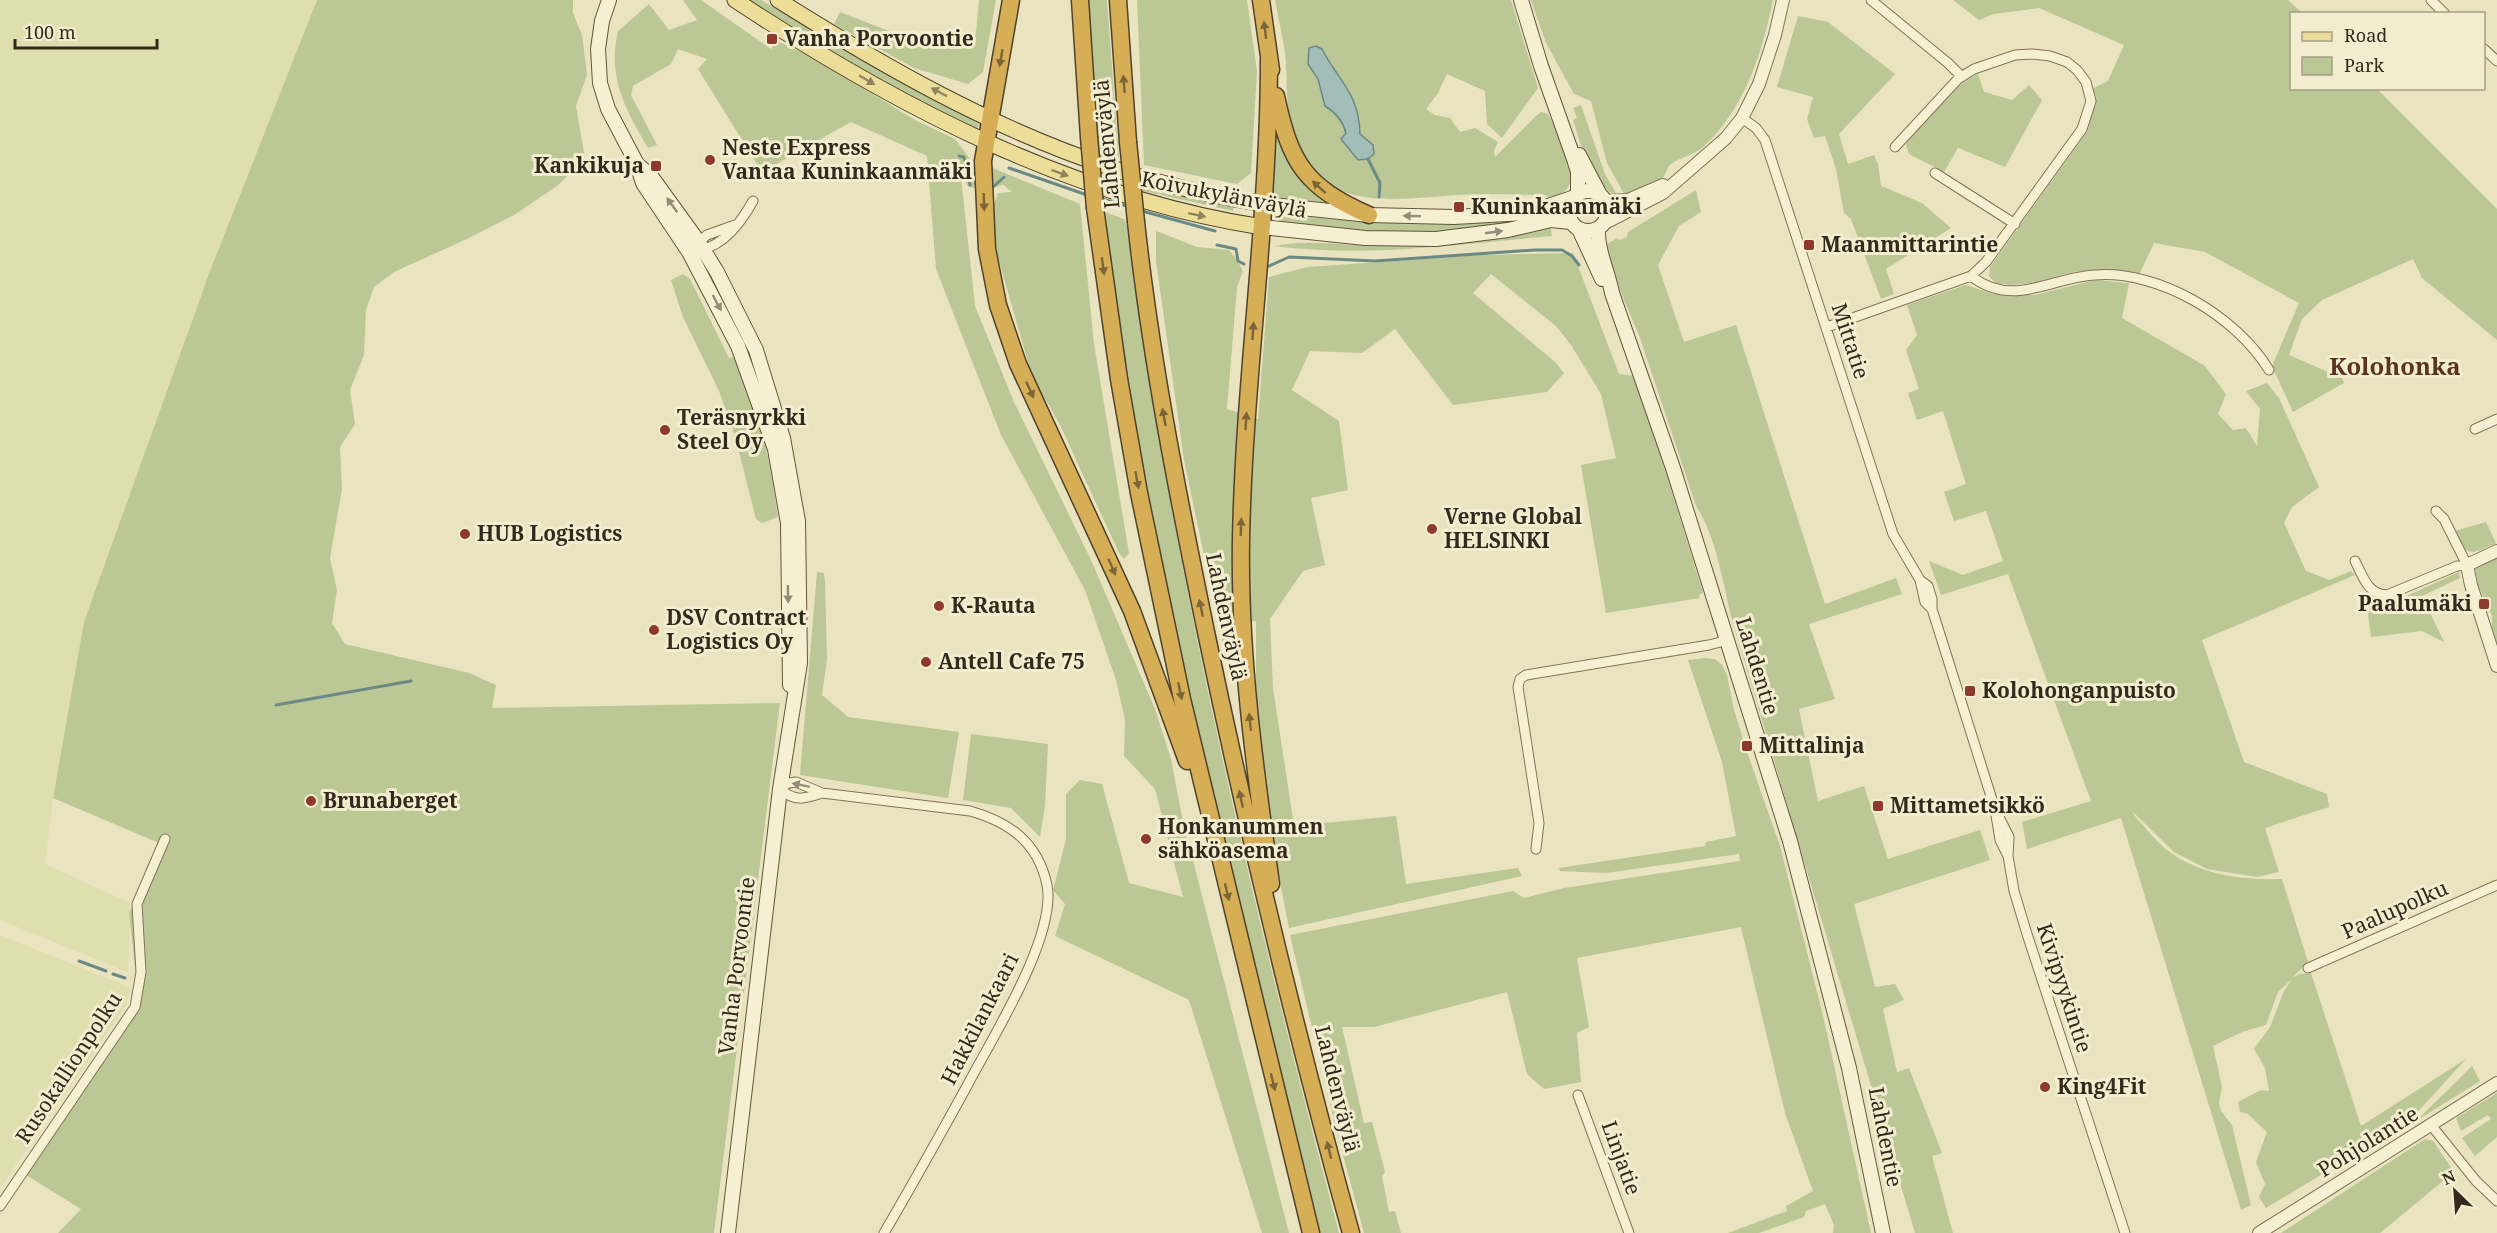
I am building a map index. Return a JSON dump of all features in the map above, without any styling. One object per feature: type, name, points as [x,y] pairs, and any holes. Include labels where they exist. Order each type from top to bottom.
[{"type":"highway","points":[[1011,0],[986,144],[983,176],[987,249],[998,305],[1009,339],[1132,611],[1208,815]]},
{"type":"highway","name":"Lahdenväylä","points":[[1080,0],[1095,208],[1119,380],[1139,493],[1208,815],[1311,1233]]},
{"type":"highway","name":"Lahdenväylä","points":[[1118,0],[1136,222],[1155,362],[1175,482],[1242,806],[1351,1233]]},
{"type":"highway","points":[[1261,0],[1269,59],[1284,134],[1299,165],[1316,185],[1333,198],[1369,215]]},
{"type":"highway","points":[[1269,59],[1269,117],[1244,453],[1241,542],[1245,681],[1257,788],[1283,967]]},
{"type":"main road","name":"Vanha Porvoontie","points":[[609,0],[602,21],[598,49],[600,83],[614,122],[637,164],[643,183],[696,248],[738,346],[775,449],[788,523],[791,705],[728,1233]]},
{"type":"main road","name":"Koivukylänväylä","points":[[735,0],[872,83],[986,144],[1113,192],[1171,209],[1262,227],[1365,238],[1436,239],[1508,230],[1551,220],[1575,226]]},
{"type":"main road","name":"Koivukylänväylä","points":[[778,0],[883,63],[991,120],[1043,143],[1112,168],[1188,190],[1263,204],[1369,215],[1454,217],[1528,213],[1575,195]]},
{"type":"main road","points":[[1521,0],[1578,172],[1575,195],[1568,211],[1575,226],[1592,231],[1602,226],[1608,215],[1603,197],[1568,138]]},
{"type":"main road","points":[[1575,195],[1584,190],[1603,197]]},
{"type":"main road","name":"Lahdentie","points":[[1575,226],[1601,278],[1612,293]]},
{"type":"main road","name":"Lahdentie","points":[[1602,226],[1598,246],[1609,274],[1612,293],[1676,477],[1790,842],[1849,1068],[1883,1233]]},
{"type":"street","points":[[1602,226],[1663,193],[1710,154],[1742,118],[1759,84],[1783,0]]},
{"type":"street","points":[[1871,0],[1961,76]]},
{"type":"street","points":[[2431,0],[2443,12]]},
{"type":"street","points":[[2485,50],[2497,61]]},
{"type":"street","points":[[1827,327],[1971,276],[1986,262],[2082,129],[2091,101],[2086,82],[2067,62],[2050,56],[2015,55],[1995,60],[1961,76],[1895,147]]},
{"type":"street","name":"Mittatie","points":[[1742,118],[1756,128],[1765,140],[1893,534],[1920,580],[1930,592],[1932,609],[2004,838]]},
{"type":"street","points":[[1935,172],[2015,224]]},
{"type":"street","points":[[1603,197],[1628,200],[1676,181]]},
{"type":"street","points":[[696,248],[714,246],[724,238],[745,216],[753,201]]},
{"type":"street","points":[[1971,276],[1980,283],[2014,291],[2034,290],[2094,275],[2138,279],[2166,289],[2215,313],[2244,337],[2269,370]]},
{"type":"street","points":[[2475,429],[2497,419]]},
{"type":"street","points":[[2436,511],[2444,519],[2467,565],[2471,585],[2497,666]]},
{"type":"street","points":[[2355,561],[2370,589],[2374,593],[2387,595],[2451,568],[2467,565],[2497,551]]},
{"type":"street","points":[[1536,849],[1539,823],[1518,687],[1520,679],[1526,675],[1728,640]]},
{"type":"street","name":"Hakkilankaari","points":[[822,793],[809,798],[794,798],[780,789],[788,783],[796,782],[822,793],[970,811],[992,818],[1007,825],[1020,835],[1032,851],[1047,886],[1044,922],[1019,990],[884,1233]]},
{"type":"street","name":"Kivipyykintie","points":[[2004,838],[2014,891],[2027,934],[2125,1233]]},
{"type":"street","name":"Rusokallionpolku","points":[[0,1206],[135,1007],[141,972],[137,904],[165,839]]},
{"type":"street","name":"Paalupolku","points":[[2308,968],[2497,885]]},
{"type":"street","name":"Pohjolantie","points":[[2259,1233],[2497,1083]]},
{"type":"street","name":"Linjatie","points":[[1578,1095],[1629,1233]]},
{"type":"street","points":[[2431,1125],[2476,1180],[2497,1201]]},
{"type":"green space","points":[[0,0],[317,0],[210,271],[84,622],[53,798],[45,864],[130,903],[128,972],[0,920]]},
{"type":"green space","points":[[317,0],[573,0],[573,13],[582,35],[587,75],[576,106],[585,159],[557,186],[514,215],[394,272],[374,287],[366,310],[364,355],[350,390],[355,424],[340,447],[342,489],[330,558],[337,590],[332,623],[345,644],[469,673],[496,685],[492,708],[780,703],[714,1233],[58,1233],[81,1209],[26,1175],[129,1014],[136,978],[129,913],[159,843],[53,798],[84,622],[210,271]]},
{"type":"green space","points":[[683,0],[701,0],[771,49],[777,41],[808,55],[915,120],[955,139],[970,159],[977,188],[969,187],[961,177],[975,306],[1014,402],[1091,560],[1155,709],[1171,759],[1183,822],[1289,1233],[1262,1233],[1189,1000],[1055,936],[1065,904],[1053,890],[1066,839],[1066,794],[1080,780],[1102,784],[1129,883],[1183,897],[1155,789],[1124,756],[1125,720],[1116,680],[1085,590],[1001,435],[936,269],[927,156],[851,122],[762,172],[698,69],[707,59],[678,49],[671,64],[633,86],[631,95],[657,145],[648,148],[626,107],[617,79],[615,48],[618,31],[649,4],[669,30],[697,20]]},
{"type":"green space","points":[[747,0],[761,0],[894,78],[980,121],[976,131],[870,75]]},
{"type":"green space","points":[[979,0],[996,0],[983,72],[968,84],[914,68],[834,24],[840,12],[922,44],[959,44],[976,34]]},
{"type":"green space","points":[[1087,0],[1107,0],[1119,159],[1099,153]]},
{"type":"green space","points":[[1137,0],[1247,0],[1257,71],[1251,173],[1237,184],[1144,165]]},
{"type":"green space","points":[[1275,0],[1511,0],[1538,88],[1502,138],[1487,124],[1485,91],[1447,74],[1438,93],[1426,109],[1435,115],[1450,118],[1460,132],[1475,128],[1498,142],[1494,151],[1495,157],[1537,115],[1541,112],[1548,114],[1570,162],[1572,173],[1570,184],[1563,193],[1550,201],[1546,195],[1502,194],[1403,199],[1377,198],[1354,195],[1333,186],[1315,172],[1300,149],[1290,118],[1285,54]]},
{"type":"green space","points":[[1531,0],[1773,0],[1750,79],[1741,98],[1718,132],[1699,150],[1671,164],[1655,185],[1624,194],[1607,163],[1591,101],[1574,94],[1546,43]]},
{"type":"green space","points":[[1953,0],[2288,0],[2301,12],[2290,12],[2290,90],[2378,90],[2497,209],[2497,340],[2422,278],[2413,259],[2322,300],[2302,319],[2289,355],[2342,378],[2344,383],[2293,412],[2272,366],[2299,303],[2205,252],[2154,243],[2139,275],[2090,270],[2036,282],[1996,284],[1989,276],[1990,267],[2087,132],[2096,96],[2092,89],[2108,81],[2124,45],[2039,8],[1994,14],[1979,20]]},
{"type":"green space","points":[[1798,16],[1828,22],[1895,74],[1839,134],[1848,164],[1874,155],[1878,164],[1881,186],[1922,203],[1951,228],[1886,269],[1894,294],[1881,299],[1851,219],[1844,213],[1836,169],[1825,136],[1814,138],[1807,119],[1813,97],[1777,87]]},
{"type":"green space","points":[[1978,74],[1984,92],[2012,100],[2029,85],[2042,100],[2005,167],[1958,148],[1944,172],[1909,154],[1906,145],[1910,135],[1960,85]]},
{"type":"green space","points":[[1581,105],[1605,174],[1617,195],[1608,191],[1601,184],[1583,152],[1573,120],[1577,118],[1573,108]]},
{"type":"green space","points":[[1274,117],[1323,198],[1331,205],[1268,197]]},
{"type":"green space","points":[[990,167],[1080,204],[1094,344],[1129,553],[1124,559],[1119,553],[1060,425],[1032,376],[997,254],[993,206],[998,193],[1012,192],[1003,185],[989,189]]},
{"type":"green space","points":[[1142,185],[1234,206],[1233,211],[1143,191]]},
{"type":"green space","points":[[1696,190],[1701,212],[1679,226],[1658,265],[1684,342],[1736,325],[1825,604],[1896,578],[1902,594],[1809,624],[1835,699],[1799,709],[1818,801],[1864,786],[1888,859],[1980,830],[1990,860],[1854,904],[1875,987],[1895,984],[1904,1000],[1883,1009],[1897,1072],[1909,1068],[1942,1153],[1932,1156],[1953,1233],[1915,1233],[1735,630],[1715,550],[1696,506],[1640,338],[1602,247],[1617,238],[1619,240],[1627,237],[1628,232]]},
{"type":"green space","points":[[1105,212],[1124,219],[1127,227],[1145,354],[1167,481],[1217,733],[1275,984],[1339,1233],[1317,1233],[1189,706],[1157,550],[1123,358]]},
{"type":"green space","points":[[1276,213],[1338,220],[1401,223],[1535,220],[1445,232],[1381,233],[1273,223]]},
{"type":"green space","points":[[1550,224],[1552,236],[1413,249],[1343,251],[1274,246],[1303,243],[1409,245]]},
{"type":"green space","points":[[1156,231],[1197,247],[1229,250],[1243,271],[1237,287],[1227,409],[1258,419],[1269,277],[1307,267],[1483,255],[1573,253],[1619,374],[1636,376],[1703,593],[1699,595],[1700,598],[1606,613],[1581,465],[1616,458],[1601,394],[1571,345],[1556,326],[1491,274],[1473,293],[1555,362],[1564,373],[1547,392],[1453,405],[1395,329],[1362,353],[1310,351],[1292,390],[1339,421],[1348,490],[1311,498],[1325,565],[1303,571],[1270,619],[1273,688],[1294,826],[1396,816],[1406,884],[1518,868],[1522,876],[1289,928],[1270,831],[1256,717],[1256,621],[1229,624],[1230,654],[1225,655],[1184,460],[1156,261]]},
{"type":"green space","points":[[683,274],[690,279],[729,358],[734,357],[751,395],[767,455],[778,517],[762,523],[756,519],[735,436],[719,391],[683,317],[671,280]]},
{"type":"green space","points":[[2095,280],[2129,283],[2122,318],[2205,366],[2226,394],[2218,414],[2233,430],[2246,428],[2257,446],[2260,409],[2246,391],[2267,383],[2279,398],[2319,487],[2292,507],[2284,523],[2306,571],[2329,580],[2351,571],[2355,575],[2202,640],[2244,762],[2327,794],[2329,807],[2265,828],[2279,872],[2257,877],[2207,869],[2174,852],[2133,812],[2134,815],[2168,851],[2199,868],[2254,879],[2282,879],[2308,962],[2292,978],[2299,974],[2311,973],[2361,1126],[2466,1059],[2413,1117],[2266,1208],[2259,1197],[2265,1184],[2256,1162],[2267,1132],[2248,1114],[2240,1112],[2238,1102],[2261,1090],[2269,1091],[2265,1068],[2254,1049],[2270,1027],[2284,991],[2292,979],[2278,992],[2266,1025],[2242,1032],[2213,1046],[2222,1087],[2219,1103],[2221,1111],[2232,1125],[2251,1205],[2241,1210],[2121,818],[2027,849],[2022,822],[2091,801],[2008,574],[1941,595],[1929,561],[1963,575],[2003,561],[1986,511],[1954,521],[1944,492],[1966,484],[1943,411],[1917,420],[1908,393],[1919,389],[1906,350],[1917,335],[1907,305],[1966,285],[1993,294],[2035,295]]},
{"type":"green space","points":[[2486,522],[2496,543],[2475,552],[2466,550],[2454,531]]},
{"type":"green space","points":[[2497,556],[2497,646],[2492,629],[2492,616],[2478,585],[2475,569],[2477,565]]},
{"type":"green space","points":[[817,572],[824,573],[825,581],[827,659],[822,695],[848,717],[959,732],[948,798],[800,775]]},
{"type":"green space","points":[[2459,572],[2460,578],[2422,596],[2444,642],[2422,631],[2371,637],[2367,607],[2387,605]]},
{"type":"green space","points":[[1715,659],[1722,665],[1727,675],[1734,710],[1780,846],[1822,1011],[1871,1233],[1833,1233],[1834,1225],[1825,1204],[1806,1211],[1804,1217],[1759,1233],[1728,1233],[1787,1211],[1786,1206],[1813,1191],[1785,1113],[1741,927],[1577,958],[1589,1027],[1577,1033],[1581,1082],[1544,1089],[1527,1074],[1507,992],[1374,1027],[1342,1027],[1364,1123],[1372,1122],[1385,1172],[1382,1176],[1389,1212],[1395,1211],[1401,1233],[1364,1233],[1336,1129],[1290,935],[1513,891],[1524,898],[1564,888],[1740,861],[1739,854],[1606,873],[1560,871],[1559,868],[1705,846],[1706,842],[1736,836],[1722,762],[1688,660]]},
{"type":"green space","points":[[971,734],[1048,744],[1045,806],[1040,837],[1011,808],[963,800]]},
{"type":"green space","points":[[0,935],[131,988],[125,1007],[0,1188]]},
{"type":"green space","points":[[2472,1066],[2480,1081],[2420,1117]]},
{"type":"green space","points":[[2497,1093],[2497,1137],[2475,1156],[2462,1138],[2491,1119],[2488,1115],[2461,1131],[2456,1118]]},
{"type":"green space","points":[[2425,1139],[2433,1141],[2454,1172],[2380,1233],[2281,1233]]},
{"type":"water","points":[[1316,46],[1322,49],[1352,98],[1359,120],[1360,134],[1373,145],[1374,154],[1368,159],[1358,160],[1341,139],[1346,133],[1341,121],[1325,106],[1318,79],[1308,64],[1309,48]]},
{"type":"waterway","points":[[959,156],[964,157],[970,185]]},
{"type":"waterway","points":[[1368,159],[1380,183],[1379,197]]},
{"type":"waterway","points":[[1009,168],[1087,195]]},
{"type":"waterway","points":[[993,187],[1004,177]]},
{"type":"waterway","points":[[1099,198],[1130,207]]},
{"type":"waterway","points":[[1142,211],[1215,231]]},
{"type":"waterway","points":[[1217,245],[1236,249],[1238,261],[1244,264]]},
{"type":"waterway","points":[[1267,267],[1289,257],[1375,261],[1535,250],[1562,250],[1572,256],[1579,265]]},
{"type":"waterway","points":[[276,705],[411,681]]},
{"type":"waterway","points":[[79,961],[106,971]]},
{"type":"waterway","points":[[113,974],[125,978]]},
{"type":"place","name":"Vanha Porvoontie","points":[[772,39]]},
{"type":"place","name":"Neste Express Vantaa Kuninkaanmäki","points":[[710,160]]},
{"type":"place","name":"Kankikuja","points":[[656,166]]},
{"type":"place","name":"Kuninkaanmäki","points":[[1459,207]]},
{"type":"place","name":"Maanmittarintie","points":[[1809,245]]},
{"type":"place","name":"Teräsnyrkki Steel Oy","points":[[665,430]]},
{"type":"place","name":"Verne Global HELSINKI","points":[[1432,529]]},
{"type":"place","name":"HUB Logistics","points":[[465,534]]},
{"type":"place","name":"Paalumäki","points":[[2484,604]]},
{"type":"place","name":"K-Rauta","points":[[939,606]]},
{"type":"place","name":"DSV Contract Logistics Oy","points":[[654,630]]},
{"type":"place","name":"Antell Cafe 75","points":[[926,662]]},
{"type":"place","name":"Kolohonganpuisto","points":[[1970,691]]},
{"type":"place","name":"Mittalinja","points":[[1747,746]]},
{"type":"place","name":"Brunaberget","points":[[311,801]]},
{"type":"place","name":"Mittametsikkö","points":[[1878,806]]},
{"type":"place","name":"Honkanummen sähköasema","points":[[1146,839]]},
{"type":"place","name":"King4Fit","points":[[2045,1087]]},
{"type":"district","name":"Kolohonka","points":[[2395,367]]}]
